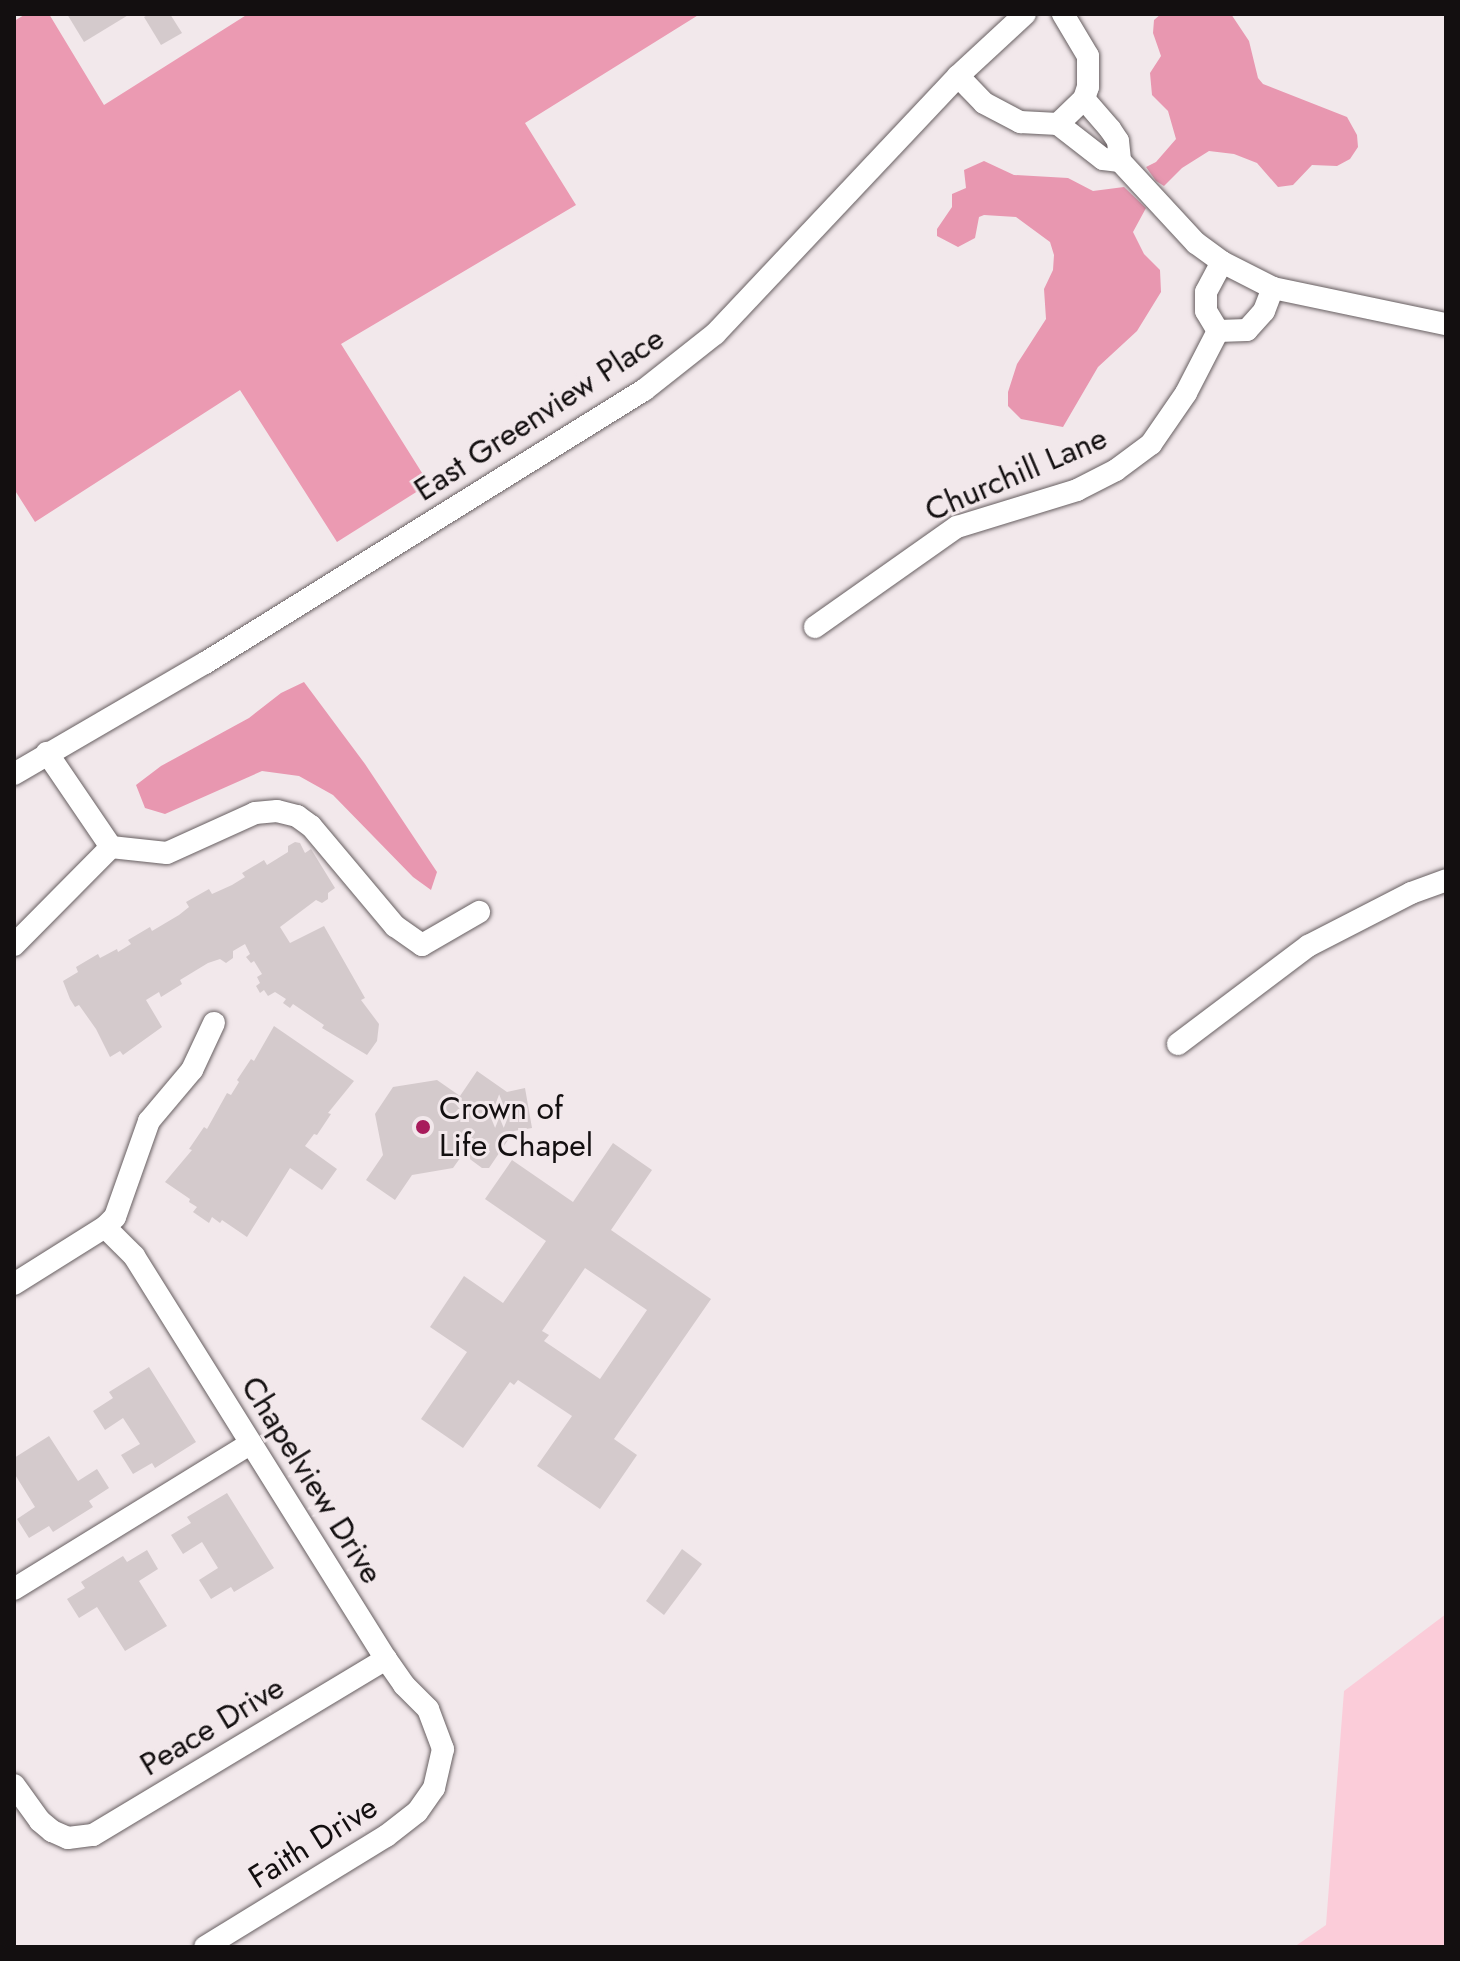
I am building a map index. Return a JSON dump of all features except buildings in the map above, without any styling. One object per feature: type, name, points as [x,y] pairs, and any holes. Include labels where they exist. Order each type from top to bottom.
[{"type":"street","name":"East Greenview Place","points":[[14,774],[205,663],[644,390],[715,334],[958,76],[1025,14]]},
{"type":"street","points":[[1058,124],[1084,99],[1088,56],[1063,14]]},
{"type":"street","points":[[958,76],[984,103],[1020,122],[1058,124],[1103,159],[1120,161]]},
{"type":"street","points":[[1084,99],[1118,141],[1120,161],[1196,243],[1222,262],[1273,288],[1446,324]]},
{"type":"street","points":[[1222,262],[1206,292],[1206,311],[1218,331],[1247,330],[1264,311],[1273,288]]},
{"type":"street","name":"Churchill Lane","points":[[815,627],[957,527],[1077,490],[1116,470],[1151,444],[1186,393],[1218,331]]},
{"type":"street","points":[[47,753],[111,847],[167,853],[255,813],[277,811],[297,816],[311,826],[395,926],[422,945],[479,912]]},
{"type":"street","points":[[14,945],[111,847]]},
{"type":"street","points":[[1178,1044],[1308,946],[1411,893],[1446,880]]},
{"type":"street","points":[[14,1284],[105,1227],[120,1206],[149,1121],[192,1070],[214,1023]]},
{"type":"street","name":"Chapelview Drive","points":[[105,1227],[134,1256],[386,1659],[404,1685],[428,1709],[443,1749],[438,1775]]},
{"type":"street","points":[[14,1589],[251,1443]]},
{"type":"street","name":"Peace Drive","points":[[14,1785],[40,1821],[68,1838],[103,1831],[386,1659]]},
{"type":"street","name":"Faith Drive","points":[[205,1947],[386,1836],[427,1801],[438,1775]]},
{"type":"shaded area","points":[[26,14],[49,14],[104,105],[248,14],[700,14],[525,123],[576,205],[341,344],[429,484],[337,542],[240,390],[35,522],[14,489],[14,21]]},
{"type":"shaded area","points":[[1161,14],[1231,14],[1249,41],[1258,78],[1263,84],[1347,117],[1357,135],[1358,147],[1350,159],[1337,166],[1312,165],[1293,185],[1278,187],[1257,163],[1234,154],[1209,151],[1182,168],[1164,186],[1156,181],[1146,167],[1156,162],[1176,139],[1168,111],[1152,95],[1150,73],[1161,56],[1153,33],[1154,20]]},
{"type":"shaded area","points":[[984,161],[1014,175],[1068,178],[1093,191],[1124,187],[1146,208],[1133,232],[1144,254],[1160,270],[1161,292],[1137,331],[1098,367],[1063,427],[1021,419],[1008,406],[1008,392],[1017,364],[1046,319],[1044,289],[1053,270],[1054,255],[1050,242],[1016,217],[984,215],[979,217],[975,238],[958,247],[937,236],[937,229],[952,207],[952,194],[966,188],[964,170]]},
{"type":"shaded area","points":[[304,682],[365,764],[437,872],[431,890],[413,877],[333,795],[299,776],[262,771],[165,814],[145,808],[136,785],[161,766],[249,718],[281,693]]},
{"type":"shaded area","points":[[1446,1614],[1446,1947],[1294,1947],[1326,1925],[1344,1691]]},
{"type":"place","name":"Crown of Life Chapel","points":[[423,1127]]}]
